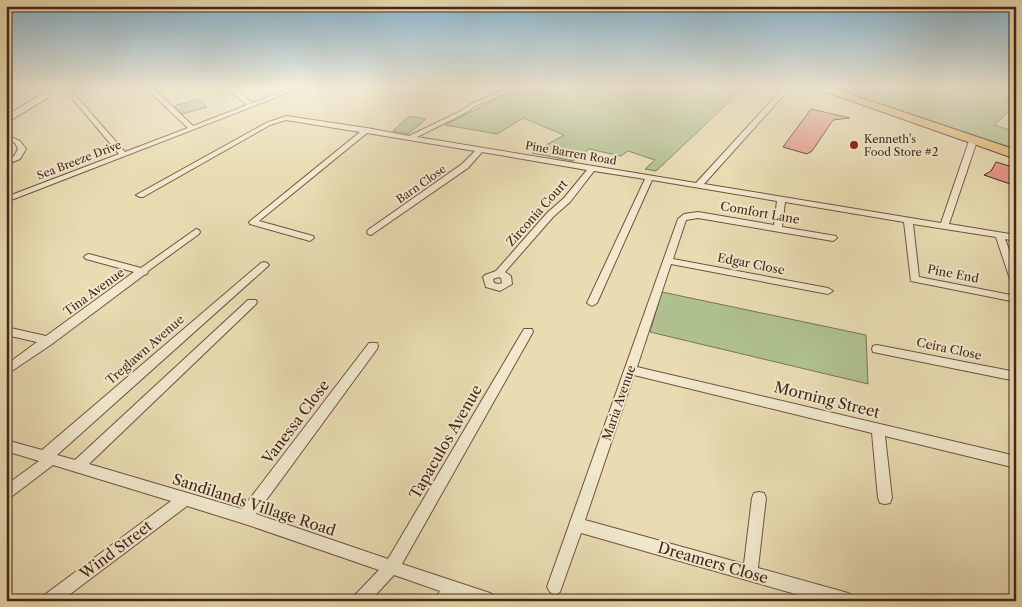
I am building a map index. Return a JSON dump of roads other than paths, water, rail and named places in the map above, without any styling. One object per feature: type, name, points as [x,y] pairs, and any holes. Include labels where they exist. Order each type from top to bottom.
[{"type":"highway","points":[[893,115],[971,140]]},
{"type":"highway","points":[[899,115],[1016,155]]},
{"type":"street","points":[[90,115],[123,154]]},
{"type":"street","points":[[178,115],[192,128]]},
{"type":"street","name":"Sea Breeze Drive","points":[[6,200],[227,115]]},
{"type":"street","points":[[411,138],[457,115]]},
{"type":"street","points":[[698,186],[762,115]]},
{"type":"street","name":"Pine Barren Road","points":[[140,195],[277,120],[297,119],[782,201],[1016,238]]},
{"type":"street","points":[[310,238],[253,222],[367,130]]},
{"type":"street","points":[[6,137],[18,142],[22,149],[17,157],[6,163]]},
{"type":"street","points":[[944,227],[971,140]]},
{"type":"street","name":"Barn Close","points":[[371,232],[465,166],[480,149]]},
{"type":"street","name":"Zirconia Court","points":[[499,274],[550,215],[567,200],[592,168]]},
{"type":"street","points":[[592,303],[648,178]]},
{"type":"street","points":[[778,228],[782,201]]},
{"type":"street","name":"Comfort Lane","points":[[682,219],[687,216],[698,215],[834,238]]},
{"type":"street","name":"Maria Avenue","points":[[555,587],[682,219]]},
{"type":"street","name":"Pine End","points":[[908,221],[914,279],[1016,299]]},
{"type":"street","name":"Tina Avenue","points":[[6,372],[196,232]]},
{"type":"street","points":[[1000,236],[1016,282]]},
{"type":"street","points":[[89,257],[144,272]]},
{"type":"street","name":"Edgar Close","points":[[669,261],[828,291]]},
{"type":"street","name":"Treglawn Avenue","points":[[6,493],[264,264]]},
{"type":"street","points":[[78,466],[252,302]]},
{"type":"street","points":[[6,331],[48,341]]},
{"type":"street","name":"Tapaculos Avenue","points":[[359,601],[392,567],[528,332]]},
{"type":"street","name":"Vanessa Close","points":[[245,517],[373,346]]},
{"type":"street","name":"Ceira Close","points":[[877,349],[1016,377]]},
{"type":"street","name":"Morning Street","points":[[631,370],[1016,462]]},
{"type":"street","points":[[878,429],[885,498]]},
{"type":"street","name":"Sandilands Village Road","points":[[6,445],[245,517],[392,567],[447,595],[490,601]]},
{"type":"street","points":[[750,573],[759,498]]},
{"type":"street","name":"Wind Street","points":[[48,601],[184,500]]},
{"type":"street","name":"Dreamers Close","points":[[577,524],[848,601]]},
{"type":"place","name":"Kenneth's Food Store #2","points":[[854,145]]}]
